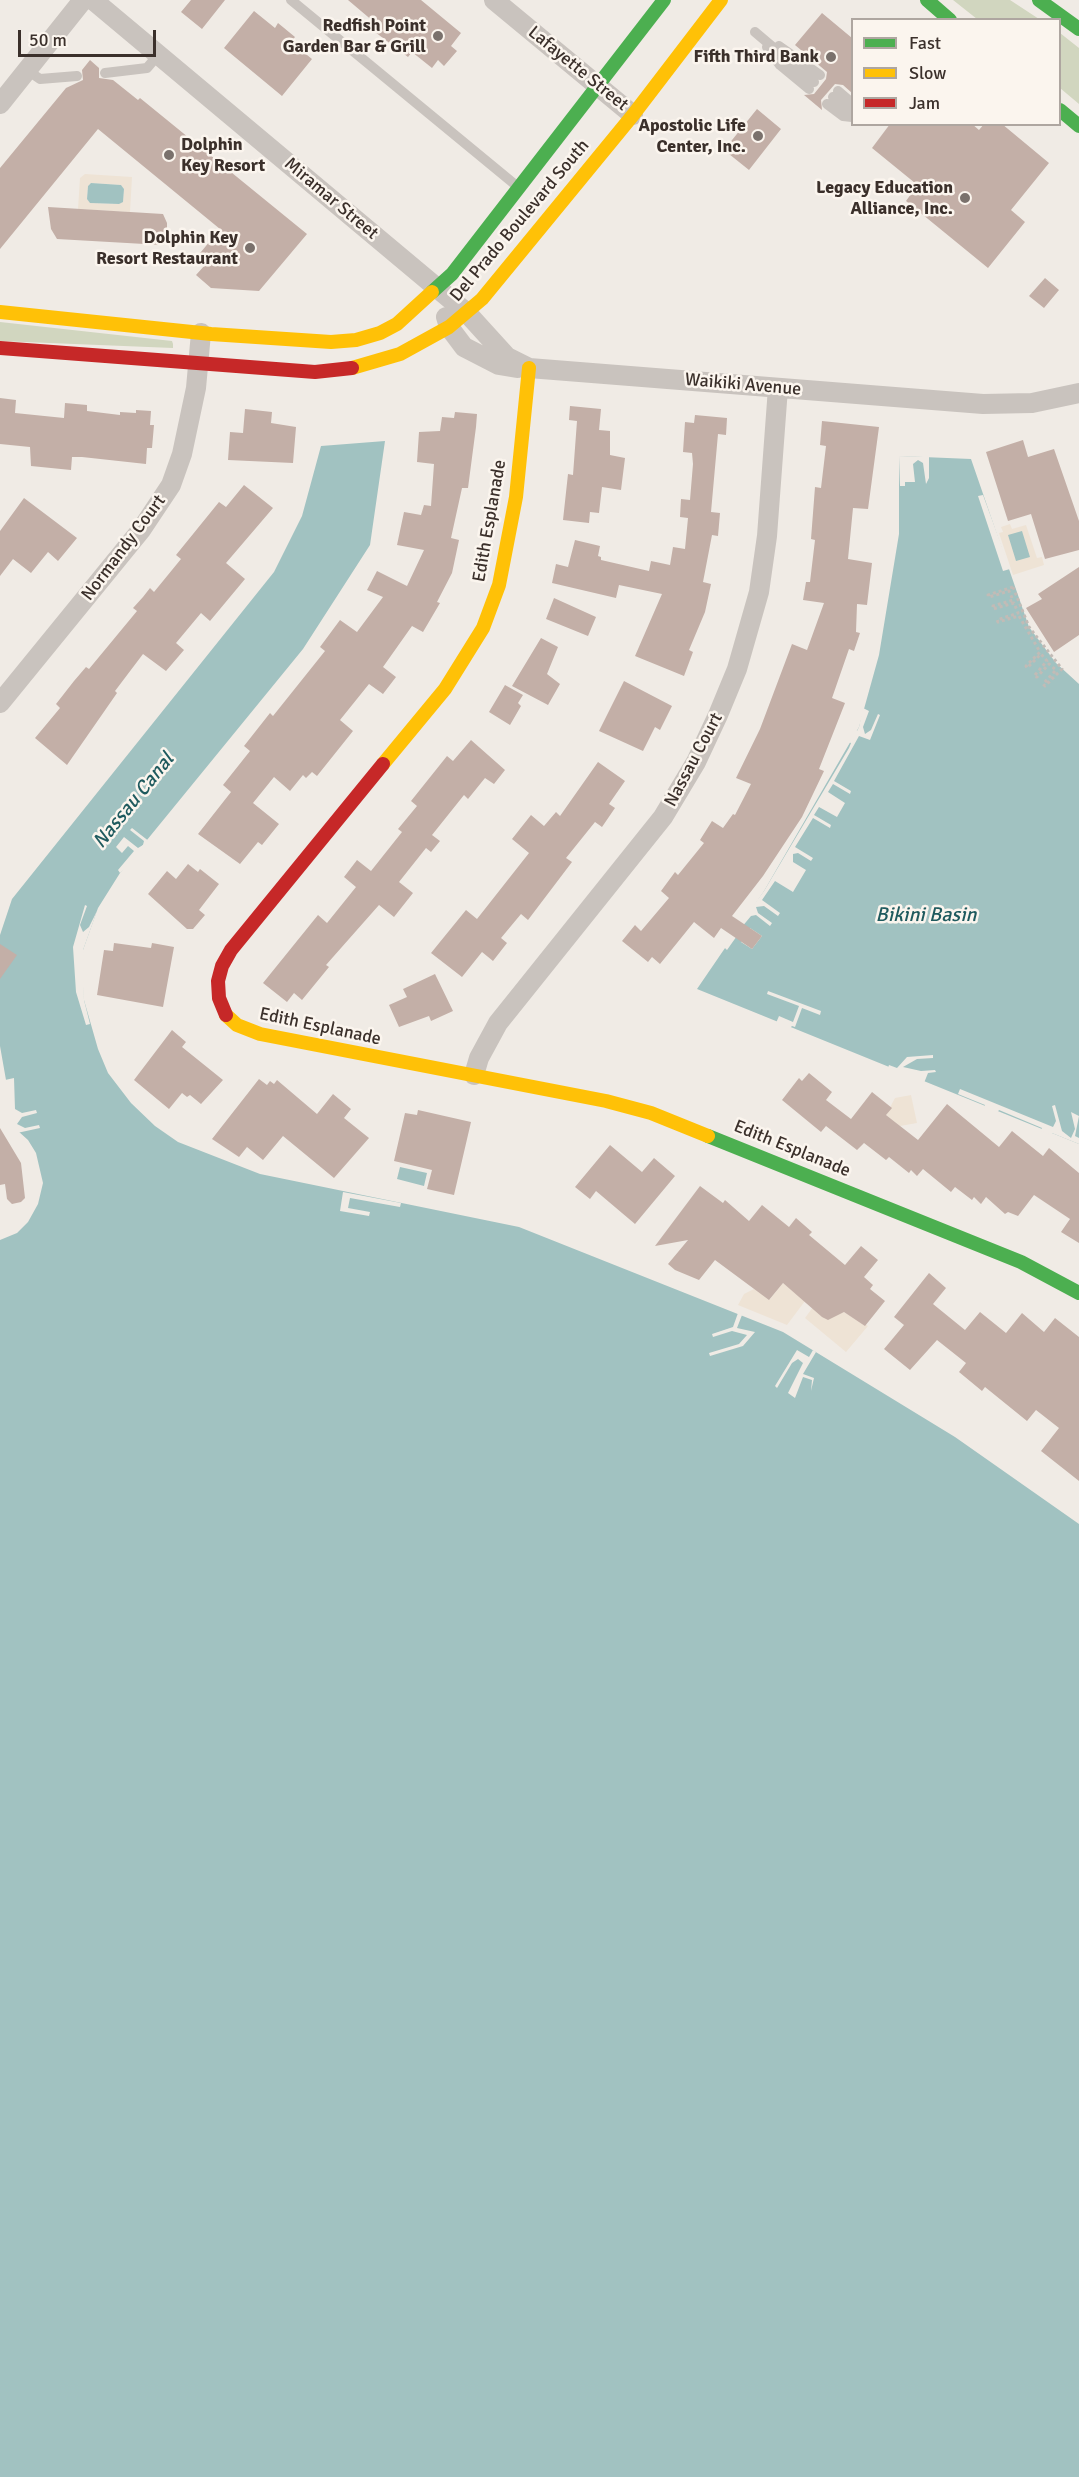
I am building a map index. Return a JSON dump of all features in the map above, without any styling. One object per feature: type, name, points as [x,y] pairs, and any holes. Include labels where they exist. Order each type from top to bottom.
[{"type":"street","points":[[0,104],[83,0]]},
{"type":"street","name":"Miramar Street","points":[[93,0],[437,289]]},
{"type":"street","name":"Lafayette Street","points":[[494,0],[633,114]]},
{"type":"street","name":"Del Prado Boulevard South","points":[[0,312],[201,333],[331,342],[356,340],[380,333],[397,324],[437,289],[519,189],[664,0]]},
{"type":"street","name":"Del Prado Boulevard South","points":[[0,348],[282,370],[337,370],[358,367],[400,354],[449,327],[467,313],[496,283],[633,114],[721,0]]},
{"type":"street","points":[[927,0],[948,18]]},
{"type":"street","points":[[1039,0],[1078,28]]},
{"type":"street","points":[[1051,0],[1078,28]]},
{"type":"street","points":[[1061,112],[1079,126]]},
{"type":"street","points":[[437,289],[449,327],[464,347],[513,369],[529,368]]},
{"type":"street","name":"Waikiki Avenue","points":[[437,289],[467,313],[507,357],[529,368],[983,404],[1032,403],[1079,393]]},
{"type":"street","name":"Normandy Court","points":[[0,703],[141,530],[166,493],[177,471],[185,444],[196,388],[201,333]]},
{"type":"street","name":"Edith Esplanade","points":[[529,368],[516,497],[508,545],[499,585],[483,628],[445,689],[231,950],[222,966],[218,988],[224,1013],[237,1025],[252,1031],[606,1101],[682,1124],[1021,1262],[1079,1293]]},
{"type":"street","name":"Nassau Court","points":[[474,1075],[479,1058],[498,1023],[663,818],[685,782],[718,715],[737,669],[759,592],[767,536],[778,388]]},
{"type":"lane","points":[[291,0],[519,189]]},
{"type":"lane","points":[[759,36],[791,52],[814,82],[775,60],[759,36]]},
{"type":"lane","points":[[105,73],[147,68],[158,55]]},
{"type":"lane","points":[[27,70],[40,79],[77,76]]},
{"type":"lane","points":[[833,97],[851,103]]},
{"type":"lane","points":[[833,97],[851,111]]},
{"type":"lane","points":[[833,97],[843,116],[851,117]]},
{"type":"path","points":[[1013,587],[1029,627],[1062,669],[1045,686],[1043,684],[1056,670],[1049,664],[1037,677],[1034,676],[1047,661],[1041,654],[1027,668],[1026,666],[1040,652],[1019,616],[998,622],[997,620],[1018,614],[1014,603],[993,609],[993,606],[1013,600],[1009,591],[989,597],[988,595],[1013,587]]},
{"type":"green space","points":[[953,0],[1010,0],[1037,18],[976,18]]},
{"type":"green space","points":[[1061,34],[1079,48],[1079,104],[1061,89]]},
{"type":"green space","points":[[0,322],[172,341],[173,348],[0,341]]},
{"type":"shaded area","points":[[85,174],[132,177],[130,212],[78,209],[80,178]],"holes":[[[91,183],[121,185],[124,189],[123,201],[118,204],[91,203],[87,198],[88,186]]]},
{"type":"shaded area","points":[[1010,524],[1012,529],[1026,525],[1037,558],[1042,557],[1044,565],[1013,575],[999,533],[1003,532],[1001,527]]},
{"type":"shaded area","points":[[911,1095],[917,1123],[900,1126],[886,1115],[895,1098]]},
{"type":"shaded area","points":[[783,1283],[805,1301],[787,1325],[738,1305],[744,1294],[754,1289],[770,1299]]},
{"type":"shaded area","points":[[813,1307],[822,1317],[844,1312],[868,1326],[846,1352],[805,1318]]},
{"type":"water","points":[[91,183],[121,185],[124,189],[123,202],[119,204],[90,203],[87,199],[88,186]]},
{"type":"water","name":"Nassau Canal","points":[[385,441],[370,545],[303,649],[120,873],[98,908],[83,950],[82,973],[84,1000],[98,1049],[108,1073],[131,1103],[155,1126],[178,1142],[260,1174],[519,1227],[783,1332],[955,1437],[1079,1524],[1079,2477],[0,2477],[0,1240],[17,1233],[28,1222],[38,1204],[43,1183],[36,1153],[28,1140],[18,1131],[0,1046],[0,935],[12,899],[274,572],[302,516],[321,446]]},
{"type":"water","name":"Bikini Basin","points":[[899,456],[971,459],[1029,627],[1056,663],[1079,684],[1079,1144],[697,989],[764,891],[859,727],[879,655],[899,534]]},
{"type":"water","points":[[1022,531],[1030,557],[1016,561],[1008,535]]},
{"type":"water","points":[[400,1167],[427,1173],[424,1186],[397,1179]]},
{"type":"pier","points":[[899,456],[929,457],[929,478],[926,484],[923,463],[918,460],[913,464],[915,482],[905,482],[905,486],[900,486]]},
{"type":"pier","points":[[983,495],[1010,569],[1003,571],[978,496]]},
{"type":"pier","points":[[863,708],[869,711],[863,727],[865,734],[871,730],[878,714],[880,715],[870,740],[859,736],[834,781],[851,791],[850,794],[833,784],[828,792],[845,803],[837,817],[819,807],[814,815],[831,825],[830,828],[813,818],[795,847],[813,858],[811,861],[798,853],[793,854],[793,862],[806,870],[793,892],[775,881],[762,900],[780,913],[778,916],[764,906],[756,907],[758,913],[772,923],[770,926],[756,915],[751,916],[741,928],[747,933],[750,928],[762,936],[752,949],[741,942],[744,937],[739,933],[727,950],[724,947],[742,923],[740,921],[748,909],[750,910],[764,891],[849,748],[851,743],[848,742],[854,729],[857,731],[859,727]]},
{"type":"pier","points":[[132,828],[150,842],[120,873],[118,870],[134,851],[128,846],[122,853],[116,847],[124,837],[138,848],[143,845],[144,841],[130,830]]},
{"type":"pier","points":[[85,905],[87,906],[80,925],[83,932],[89,927],[97,911],[83,950],[84,1000],[90,1024],[86,1025],[76,992],[73,947]]},
{"type":"pier","points":[[768,991],[821,1011],[820,1015],[802,1008],[795,1027],[790,1028],[776,1023],[779,1016],[793,1022],[799,1006],[767,994]]},
{"type":"pier","points":[[933,1055],[933,1058],[917,1059],[903,1067],[921,1071],[935,1070],[936,1072],[928,1073],[924,1083],[888,1068],[889,1065],[897,1068],[907,1057]]},
{"type":"pier","points":[[14,1078],[15,1109],[22,1113],[36,1110],[37,1113],[22,1117],[17,1124],[25,1128],[39,1125],[40,1128],[17,1133],[5,1080]]},
{"type":"pier","points":[[960,1089],[1053,1127],[1056,1121],[1052,1106],[1055,1105],[1062,1131],[1071,1138],[1075,1129],[1071,1112],[1079,1116],[1075,1136],[1079,1138],[1079,1144],[1041,1131],[1042,1128],[999,1110],[997,1113],[984,1108],[985,1105],[958,1094]]},
{"type":"pier","points":[[343,1192],[401,1203],[400,1207],[350,1198],[348,1208],[370,1212],[369,1216],[340,1211]]},
{"type":"pier","points":[[738,1313],[742,1315],[737,1328],[755,1332],[743,1346],[710,1356],[709,1353],[739,1344],[747,1335],[732,1331],[713,1337],[712,1334],[733,1327]]},
{"type":"pier","points":[[797,1350],[809,1357],[813,1350],[816,1352],[803,1374],[814,1378],[811,1391],[812,1380],[803,1377],[795,1398],[788,1393],[803,1363],[798,1359],[792,1363],[777,1388],[775,1386]]},
{"type":"building","points":[[191,0],[225,0],[202,29],[181,12]]},
{"type":"building","name":"Redfish Point Garden Bar & Grill","points":[[348,0],[421,0],[461,33],[451,46],[457,51],[444,66],[438,60],[432,68],[412,52],[408,57],[375,32],[370,27],[374,22]]},
{"type":"building","points":[[254,11],[275,28],[278,23],[295,37],[291,42],[312,59],[282,96],[224,48]]},
{"type":"building","name":"Fifth Third Bank","points":[[822,13],[851,37],[851,92],[843,85],[835,84],[821,100],[822,110],[804,95],[814,94],[826,79],[827,72],[795,45]]},
{"type":"building","name":"Dolphin Key Resort","points":[[90,60],[99,68],[99,78],[113,80],[138,100],[140,98],[307,234],[259,291],[211,288],[196,275],[205,265],[196,258],[220,229],[98,129],[0,249],[0,168],[66,88],[83,80],[82,70]]},
{"type":"building","name":"Apostolic Life Center, Inc.","points":[[757,109],[781,129],[749,170],[724,150]]},
{"type":"building","name":"Legacy Education Alliance, Inc.","points":[[888,126],[974,126],[979,130],[982,126],[1004,126],[1049,163],[1011,210],[1025,222],[988,268],[906,201],[911,194],[908,192],[915,183],[872,148]]},
{"type":"building","points":[[48,207],[163,214],[167,223],[167,235],[162,245],[57,239],[51,229]]},
{"type":"building","points":[[1045,278],[1059,290],[1044,308],[1029,296]]},
{"type":"building","points":[[0,398],[16,400],[15,413],[64,418],[65,403],[87,405],[87,411],[120,415],[120,412],[151,411],[150,425],[154,425],[152,448],[147,448],[146,464],[72,457],[71,470],[31,466],[30,447],[0,444]]},
{"type":"building","points":[[570,406],[601,409],[599,430],[610,431],[610,455],[625,458],[621,490],[602,487],[599,513],[590,512],[589,523],[563,520],[568,474],[573,475],[577,421],[569,420]]},
{"type":"building","points":[[245,409],[272,412],[271,423],[296,427],[293,463],[228,460],[230,432],[243,433]]},
{"type":"building","points":[[455,412],[477,414],[476,427],[468,488],[462,488],[451,538],[459,540],[452,573],[437,602],[440,603],[423,632],[412,626],[383,667],[396,677],[383,694],[369,684],[340,720],[353,731],[317,776],[312,772],[306,778],[303,775],[290,791],[274,777],[253,803],[279,824],[262,845],[258,842],[240,864],[198,834],[231,792],[223,785],[250,751],[244,746],[270,713],[273,716],[325,651],[320,647],[340,620],[357,632],[383,597],[367,590],[377,571],[407,586],[424,550],[397,545],[404,512],[421,515],[424,505],[431,506],[434,464],[417,462],[419,432],[440,431],[442,417],[454,418]]},
{"type":"building","points":[[695,415],[727,418],[726,435],[718,434],[711,512],[720,513],[718,536],[712,535],[703,582],[711,584],[705,612],[689,650],[693,652],[684,676],[635,656],[662,594],[619,585],[616,598],[552,583],[556,564],[568,567],[575,540],[600,546],[598,556],[601,560],[649,571],[651,561],[670,565],[673,547],[685,549],[688,518],[680,517],[681,499],[690,500],[693,464],[692,453],[683,452],[685,422],[694,423]]},
{"type":"building","points":[[822,421],[879,427],[868,509],[853,508],[848,559],[872,563],[867,605],[857,604],[856,632],[860,633],[854,651],[849,649],[832,698],[845,703],[819,769],[824,771],[802,817],[763,876],[732,916],[762,936],[752,949],[721,928],[714,938],[694,922],[660,964],[652,957],[648,962],[622,941],[635,925],[641,931],[669,898],[661,891],[675,872],[678,875],[704,843],[700,840],[712,821],[723,828],[733,814],[735,815],[751,784],[736,778],[760,729],[792,644],[807,650],[824,603],[803,600],[806,582],[810,582],[815,540],[811,539],[815,487],[821,488],[826,446],[820,445]]},
{"type":"building","points":[[1023,440],[1028,457],[1054,449],[1079,521],[1079,550],[1045,559],[1031,514],[1008,521],[986,452]]},
{"type":"building","points":[[244,485],[273,508],[226,563],[245,579],[210,621],[201,613],[176,643],[184,650],[166,671],[143,654],[115,691],[117,693],[67,765],[35,738],[60,708],[56,704],[86,667],[89,669],[137,611],[133,608],[150,588],[154,592],[181,559],[176,555],[219,502],[226,507]]},
{"type":"building","points":[[24,498],[77,538],[58,561],[48,552],[31,573],[13,559],[0,576],[0,531]]},
{"type":"building","points":[[1079,567],[1079,635],[1054,652],[1026,608],[1042,599],[1038,594]]},
{"type":"building","points":[[554,598],[596,617],[588,636],[546,619]]},
{"type":"building","points":[[541,638],[558,647],[547,674],[560,684],[548,705],[512,686]]},
{"type":"building","points":[[624,681],[672,706],[660,730],[655,727],[643,751],[599,731]]},
{"type":"building","points":[[505,685],[523,695],[518,703],[521,706],[510,725],[489,712]]},
{"type":"building","points":[[471,740],[505,770],[494,784],[485,778],[468,799],[464,795],[432,835],[440,841],[431,852],[426,848],[399,882],[413,893],[394,917],[379,905],[326,965],[329,967],[302,1000],[294,993],[287,1002],[263,983],[318,915],[327,923],[356,887],[344,877],[357,860],[371,871],[402,832],[398,829],[417,806],[411,801],[447,756],[453,761]]},
{"type":"building","points":[[598,762],[625,781],[609,804],[615,808],[602,827],[595,822],[566,858],[572,862],[528,920],[521,914],[501,938],[507,943],[493,961],[482,952],[462,977],[431,953],[466,910],[477,919],[529,853],[512,839],[531,815],[544,826],[556,812],[560,816]]},
{"type":"building","points":[[188,864],[198,872],[200,869],[219,884],[199,910],[205,915],[193,929],[187,929],[148,894],[167,871],[176,879]]},
{"type":"building","points":[[114,943],[151,948],[152,943],[174,947],[163,1007],[97,995],[104,950],[113,951]]},
{"type":"building","points":[[0,944],[17,955],[0,979]]},
{"type":"building","points":[[435,974],[453,1011],[431,1021],[429,1016],[399,1027],[389,1005],[407,997],[403,989]]},
{"type":"building","points":[[172,1030],[186,1042],[182,1047],[223,1080],[201,1104],[190,1095],[187,1097],[182,1093],[169,1109],[134,1080]]},
{"type":"building","points":[[809,1073],[832,1092],[826,1100],[851,1119],[872,1092],[892,1108],[886,1115],[918,1140],[947,1104],[999,1147],[1012,1131],[1043,1156],[1049,1148],[1079,1173],[1079,1243],[1061,1232],[1070,1219],[1034,1195],[1018,1216],[1008,1212],[1005,1214],[986,1197],[981,1204],[974,1197],[972,1200],[955,1187],[951,1192],[923,1169],[917,1176],[911,1170],[909,1173],[889,1157],[886,1160],[864,1143],[857,1150],[826,1126],[821,1132],[782,1100],[799,1078],[802,1081]]},
{"type":"building","points":[[259,1079],[267,1085],[270,1081],[274,1084],[277,1080],[317,1114],[333,1094],[351,1109],[344,1118],[369,1138],[334,1178],[283,1136],[263,1160],[247,1147],[239,1157],[212,1139]]},
{"type":"building","points":[[418,1110],[471,1122],[454,1195],[427,1189],[432,1170],[394,1161],[405,1113],[417,1115]]},
{"type":"building","points":[[0,1128],[21,1163],[25,1198],[21,1202],[12,1204],[7,1199],[5,1184],[0,1185]]},
{"type":"building","points":[[610,1145],[642,1172],[654,1158],[675,1176],[635,1224],[596,1191],[590,1199],[575,1187]]},
{"type":"building","points":[[700,1186],[723,1203],[725,1200],[749,1221],[762,1205],[789,1227],[796,1218],[812,1232],[809,1235],[845,1265],[861,1246],[878,1260],[864,1277],[873,1285],[870,1289],[885,1301],[865,1326],[844,1312],[828,1320],[822,1317],[783,1283],[769,1300],[715,1260],[699,1280],[675,1270],[668,1264],[688,1240],[655,1246]]},
{"type":"building","points":[[929,1273],[946,1288],[933,1304],[965,1330],[980,1312],[1006,1333],[1022,1313],[1044,1332],[1055,1318],[1079,1337],[1079,1481],[1041,1451],[1059,1428],[1036,1410],[1027,1421],[985,1387],[982,1391],[959,1372],[966,1363],[937,1340],[910,1370],[884,1349],[904,1325],[894,1317]]},
{"type":"traffic: fast","points":[[432,292],[452,274],[664,0]]},
{"type":"traffic: fast","points":[[927,0],[948,18]]},
{"type":"traffic: fast","points":[[1039,0],[1079,29]]},
{"type":"traffic: fast","points":[[1061,111],[1079,126]]},
{"type":"traffic: fast","points":[[708,1136],[1021,1262],[1079,1293]]},
{"type":"traffic: slow","points":[[352,368],[400,354],[449,327],[482,299],[633,115],[721,0]]},
{"type":"traffic: slow","points":[[0,312],[211,334],[331,342],[356,340],[380,333],[397,324],[432,292]]},
{"type":"traffic: slow","points":[[383,764],[445,689],[483,628],[499,585],[516,497],[529,368]]},
{"type":"traffic: slow","points":[[226,1015],[237,1025],[260,1034],[606,1101],[651,1113],[708,1136]]},
{"type":"traffic: jam","points":[[0,348],[315,372],[352,368]]},
{"type":"traffic: jam","points":[[226,1015],[219,998],[218,981],[222,966],[231,950],[383,764]]},
{"type":"place","name":"Redfish Point Garden Bar & Grill","points":[[438,36]]},
{"type":"place","name":"Fifth Third Bank","points":[[831,57]]},
{"type":"place","name":"Apostolic Life Center, Inc.","points":[[758,136]]},
{"type":"place","name":"Dolphin Key Resort","points":[[169,155]]},
{"type":"place","name":"Legacy Education Alliance, Inc.","points":[[965,198]]},
{"type":"place","name":"Dolphin Key Resort Restaurant","points":[[250,248]]}]
